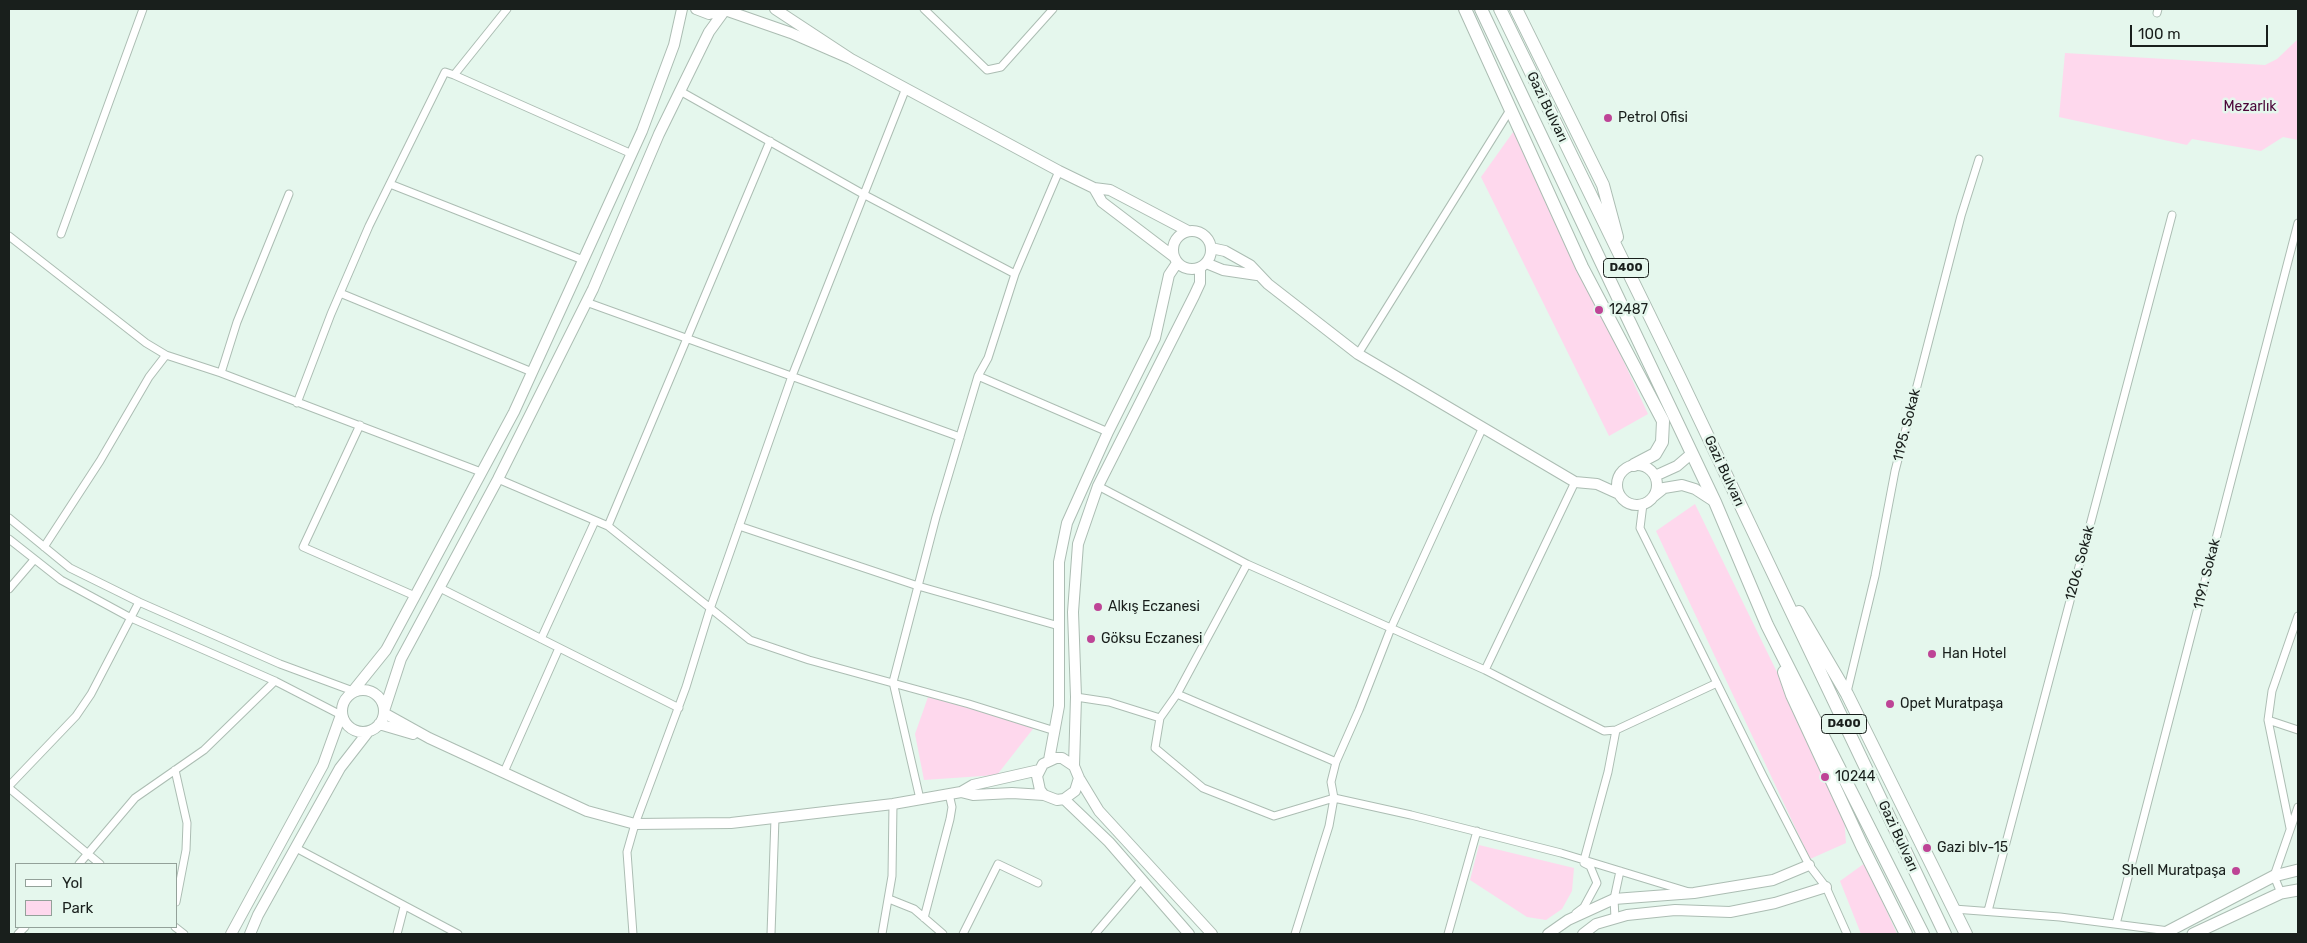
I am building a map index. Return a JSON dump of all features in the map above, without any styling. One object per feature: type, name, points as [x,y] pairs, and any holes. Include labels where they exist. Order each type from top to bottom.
[{"type":"highway","points":[[1464,9],[1582,267],[1663,421],[1662,442],[1655,454],[1629,468]]},
{"type":"highway","name":"Gazi Bulvarı","points":[[1480,9],[1715,502],[1767,625],[1922,931]]},
{"type":"highway","name":"Gazi Bulvarı","points":[[1500,9],[1751,527],[1945,934]]},
{"type":"highway","points":[[1516,9],[1603,185],[1625,266]]},
{"type":"highway","points":[[1751,527],[1847,694],[1966,934]]},
{"type":"highway","points":[[1767,625],[1792,695],[1906,934]]},
{"type":"main road","points":[[2166,933],[2274,876],[2298,870]]},
{"type":"main road","points":[[2193,934],[2281,893],[2298,890]]},
{"type":"street","points":[[60,234],[142,9]]},
{"type":"street","points":[[454,75],[507,9]]},
{"type":"street","points":[[231,934],[323,765],[341,715],[343,701],[386,650],[532,372],[632,154],[674,44],[682,9]]},
{"type":"street","points":[[696,9],[709,14],[726,9],[791,33],[850,59],[1059,171],[1094,188],[1110,190],[1188,231],[1204,234],[1211,248]]},
{"type":"street","points":[[250,934],[258,915],[340,768],[368,732],[379,724],[401,659],[498,479],[586,302],[680,91],[709,32],[726,9]]},
{"type":"street","points":[[775,9],[850,59]]},
{"type":"street","points":[[924,9],[988,70],[1001,67],[1053,9]]},
{"type":"street","points":[[297,403],[340,293],[390,184],[445,72],[632,154]]},
{"type":"street","points":[[633,934],[627,852],[636,824],[678,708],[710,609],[792,376],[906,88]]},
{"type":"street","points":[[680,91],[863,194],[1015,274]]},
{"type":"street","points":[[1358,354],[1510,110]]},
{"type":"street","points":[[608,526],[770,141]]},
{"type":"street","name":"1195. Sokak","points":[[1847,694],[1875,576],[1902,443],[1960,216],[1979,159]]},
{"type":"street","points":[[920,799],[893,682],[918,586],[978,376],[988,358],[1015,274],[1059,171]]},
{"type":"street","points":[[390,184],[583,260]]},
{"type":"street","points":[[1094,188],[1102,202],[1175,259],[1192,269],[1203,265],[1257,275]]},
{"type":"street","points":[[221,373],[237,322],[289,194]]},
{"type":"street","name":"1206. Sokak","points":[[1988,911],[2172,215]]},
{"type":"street","name":"1191. Sokak","points":[[2116,924],[2298,224]]},
{"type":"street","points":[[384,712],[429,738],[588,810],[636,824],[731,823],[893,804],[961,792],[973,785],[1039,770],[1049,760],[1059,706],[1059,562],[1067,524],[1108,432],[1155,338],[1169,275],[1175,259],[1172,248],[1175,240],[1188,231]]},
{"type":"street","points":[[9,236],[146,343],[166,355],[221,373],[481,472]]},
{"type":"street","points":[[1211,248],[1203,265],[1200,283],[1194,296],[1098,486],[1078,544],[1075,562],[1073,612],[1076,697],[1074,766],[1079,778],[1099,811],[1212,934]]},
{"type":"street","points":[[1211,248],[1226,251],[1250,265],[1257,275],[1358,354],[1575,482],[1596,484],[1608,482],[1629,468],[1646,467],[1655,476],[1657,483],[1654,496]]},
{"type":"street","points":[[340,293],[532,372]]},
{"type":"street","points":[[586,302],[960,437]]},
{"type":"street","points":[[44,547],[100,460],[149,377],[166,355]]},
{"type":"street","points":[[978,376],[1108,432]]},
{"type":"street","points":[[360,425],[303,547],[415,596]]},
{"type":"street","points":[[1295,934],[1329,826],[1334,798],[1331,782],[1336,762],[1359,710],[1391,628],[1483,427]]},
{"type":"street","points":[[1655,476],[1677,466],[1691,454]]},
{"type":"street","points":[[1619,494],[1617,481],[1629,468]]},
{"type":"street","points":[[498,479],[608,526],[750,640],[809,660],[893,682],[1055,731]]},
{"type":"street","points":[[1486,670],[1575,482]]},
{"type":"street","points":[[1596,484],[1619,494],[1629,503],[1643,504],[1664,488],[1682,485],[1695,489],[1715,502]]},
{"type":"street","points":[[1098,486],[1247,564],[1486,670],[1604,732],[1616,730],[1717,683]]},
{"type":"street","points":[[1643,504],[1640,528],[1809,865],[1826,887],[1847,934]]},
{"type":"street","points":[[9,518],[70,568],[139,602],[280,664],[353,691],[367,689],[374,692],[383,704],[384,712]]},
{"type":"street","points":[[541,639],[595,521]]},
{"type":"street","points":[[739,526],[918,586],[1059,626]]},
{"type":"street","points":[[9,539],[34,561],[61,580],[132,618],[275,681],[341,715],[348,727],[368,732]]},
{"type":"street","points":[[9,589],[34,561]]},
{"type":"street","points":[[1247,564],[1178,694],[1160,718],[1155,748],[1203,788],[1274,816],[1334,798],[1477,831],[1573,856],[1694,893]]},
{"type":"street","points":[[440,588],[678,708]]},
{"type":"street","points":[[99,863],[9,787],[76,716],[91,694],[139,602]]},
{"type":"street","points":[[2290,828],[2268,720],[2272,691],[2298,616]]},
{"type":"street","points":[[504,772],[560,648]]},
{"type":"street","points":[[80,863],[135,798],[204,750],[275,681]]},
{"type":"street","points":[[1178,694],[1336,762]]},
{"type":"street","points":[[1076,697],[1110,702],[1160,718]]},
{"type":"street","points":[[2268,720],[2298,730]]},
{"type":"street","points":[[379,724],[429,738]]},
{"type":"street","points":[[1584,860],[1608,772],[1616,730]]},
{"type":"street","points":[[1049,760],[1062,758],[1074,766]]},
{"type":"street","points":[[175,770],[187,823],[186,850],[178,892]]},
{"type":"street","points":[[1039,770],[1038,783],[1044,795]]},
{"type":"street","points":[[961,792],[973,795],[1012,793],[1044,795],[1057,800],[1064,799],[1075,792],[1079,778]]},
{"type":"street","points":[[924,918],[950,819],[952,807],[950,794]]},
{"type":"street","points":[[1064,799],[1109,842],[1189,934]]},
{"type":"street","points":[[882,934],[892,876],[893,804]]},
{"type":"street","points":[[2281,893],[2274,876],[2298,807]]},
{"type":"street","points":[[771,934],[775,818]]},
{"type":"street","points":[[1448,934],[1477,831]]},
{"type":"street","points":[[296,848],[458,934]]},
{"type":"street","points":[[1548,934],[1584,907],[1596,883],[1590,866],[1573,856]]},
{"type":"street","points":[[963,934],[998,864],[1038,883]]},
{"type":"street","points":[[1568,920],[1614,899],[1694,893],[1773,880],[1809,865]]},
{"type":"street","points":[[1615,918],[1614,899],[1620,871]]},
{"type":"street","points":[[1095,934],[1142,879]]},
{"type":"street","points":[[1583,934],[1596,924],[1627,914],[1675,910],[1730,912],[1775,903],[1826,887]]},
{"type":"street","points":[[889,899],[914,909],[943,934]]},
{"type":"street","points":[[398,934],[404,907]]},
{"type":"street","points":[[1953,909],[2060,917],[2166,933]]},
{"type":"green space","name":"Mezarlık","points":[[2298,39],[2298,140],[2283,137],[2261,151],[2192,139],[2187,145],[2059,117],[2065,53],[2265,65],[2277,59]]},
{"type":"green space","points":[[1516,128],[1648,414],[1609,436],[1481,177]]},
{"type":"green space","points":[[1695,504],[1812,744],[1811,752],[1844,816],[1846,843],[1810,859],[1656,531]]},
{"type":"green space","points":[[928,697],[1036,725],[997,775],[924,780],[915,734]]},
{"type":"green space","points":[[1479,845],[1574,868],[1572,891],[1562,909],[1546,920],[1527,917],[1470,880]]},
{"type":"green space","points":[[1865,863],[1897,934],[1861,934],[1840,881]]},
{"type":"place","name":"Petrol Ofisi","points":[[1608,118]]},
{"type":"place","name":"12487","points":[[1599,310]]},
{"type":"place","name":"Alkış Eczanesi","points":[[1098,607]]},
{"type":"place","name":"Göksu Eczanesi","points":[[1091,639]]},
{"type":"place","name":"Han Hotel","points":[[1932,654]]},
{"type":"place","name":"Opet Muratpaşa","points":[[1890,704]]},
{"type":"place","name":"10244","points":[[1825,777]]},
{"type":"place","name":"Gazi blv-15","points":[[1927,848]]},
{"type":"place","name":"Shell Muratpaşa","points":[[2236,871]]}]
